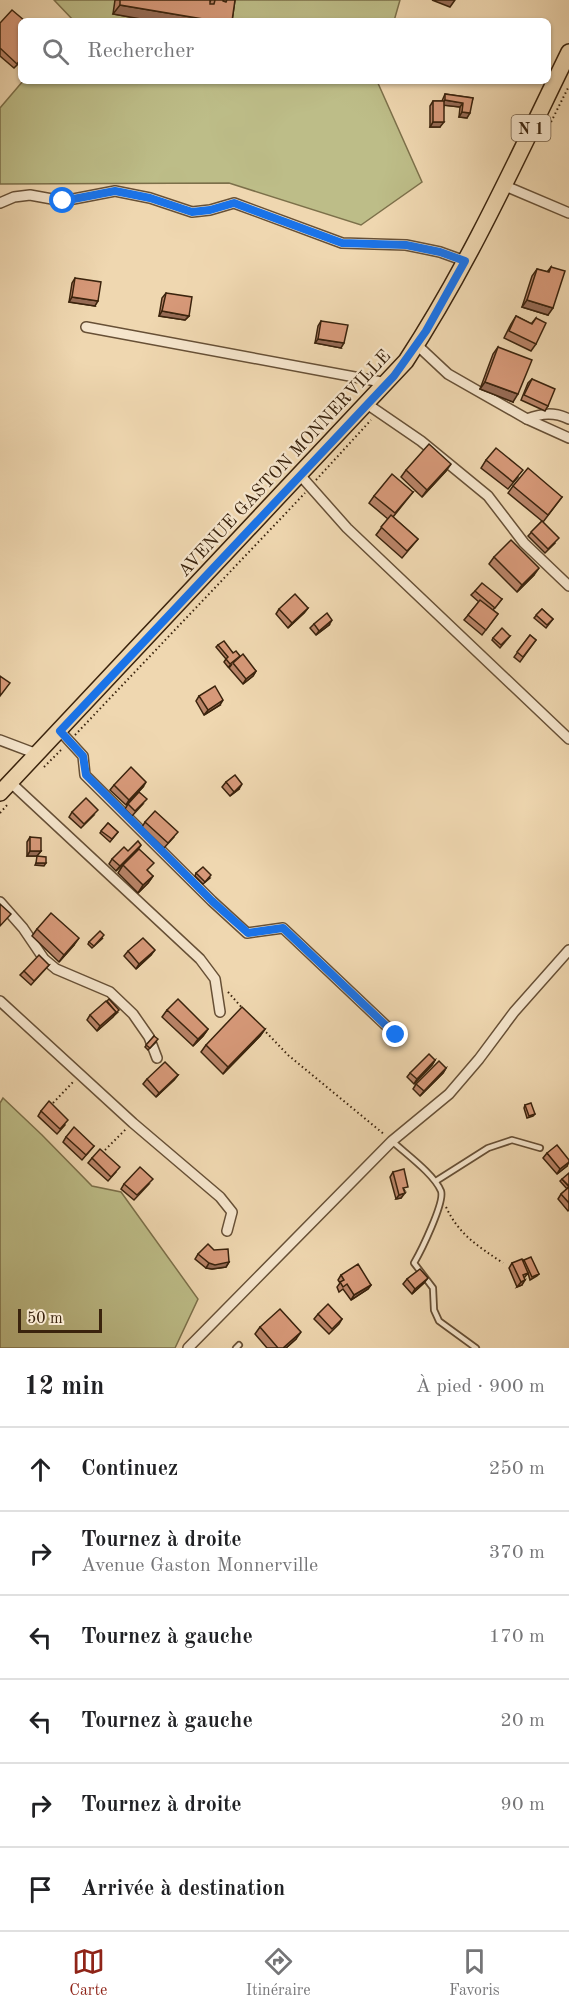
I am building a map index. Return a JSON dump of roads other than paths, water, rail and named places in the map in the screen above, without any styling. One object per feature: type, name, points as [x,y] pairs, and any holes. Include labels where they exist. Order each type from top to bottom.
[{"type":"main road","name":"AVENUE GASTON MONNERVILLE","points":[[5,788],[406,361],[465,261],[569,52]]},
{"type":"street","points":[[503,185],[569,213]]},
{"type":"street","points":[[0,202],[30,195],[63,201],[115,191],[150,198],[192,212],[210,210],[234,203],[342,243],[406,245],[440,252],[465,261]]},
{"type":"street","points":[[86,327],[387,383]]},
{"type":"street","points":[[417,345],[448,374],[527,419],[569,438]]},
{"type":"street","points":[[367,404],[421,441],[488,496],[524,543],[569,586]]},
{"type":"street","points":[[527,419],[540,414],[559,414],[569,419]]},
{"type":"street","points":[[300,475],[347,528],[569,738]]},
{"type":"street","points":[[60,731],[83,756],[86,775],[212,901],[248,933],[283,928],[396,1035]]},
{"type":"street","points":[[0,740],[37,754]]},
{"type":"street","points":[[5,788],[200,959],[215,979],[220,1012]]},
{"type":"street","points":[[0,902],[44,959],[56,969],[110,993],[133,1014],[149,1037],[157,1058]]},
{"type":"street","points":[[193,1346],[392,1141],[450,1094],[514,1012],[569,950]]},
{"type":"street","points":[[0,1001],[133,1123],[220,1197],[232,1212],[227,1231]]},
{"type":"lane","points":[[436,1181],[488,1148],[512,1140],[540,1148]]},
{"type":"lane","points":[[392,1141],[436,1181],[442,1199],[431,1230],[414,1263],[433,1288],[434,1310],[440,1321],[476,1348]]}]
